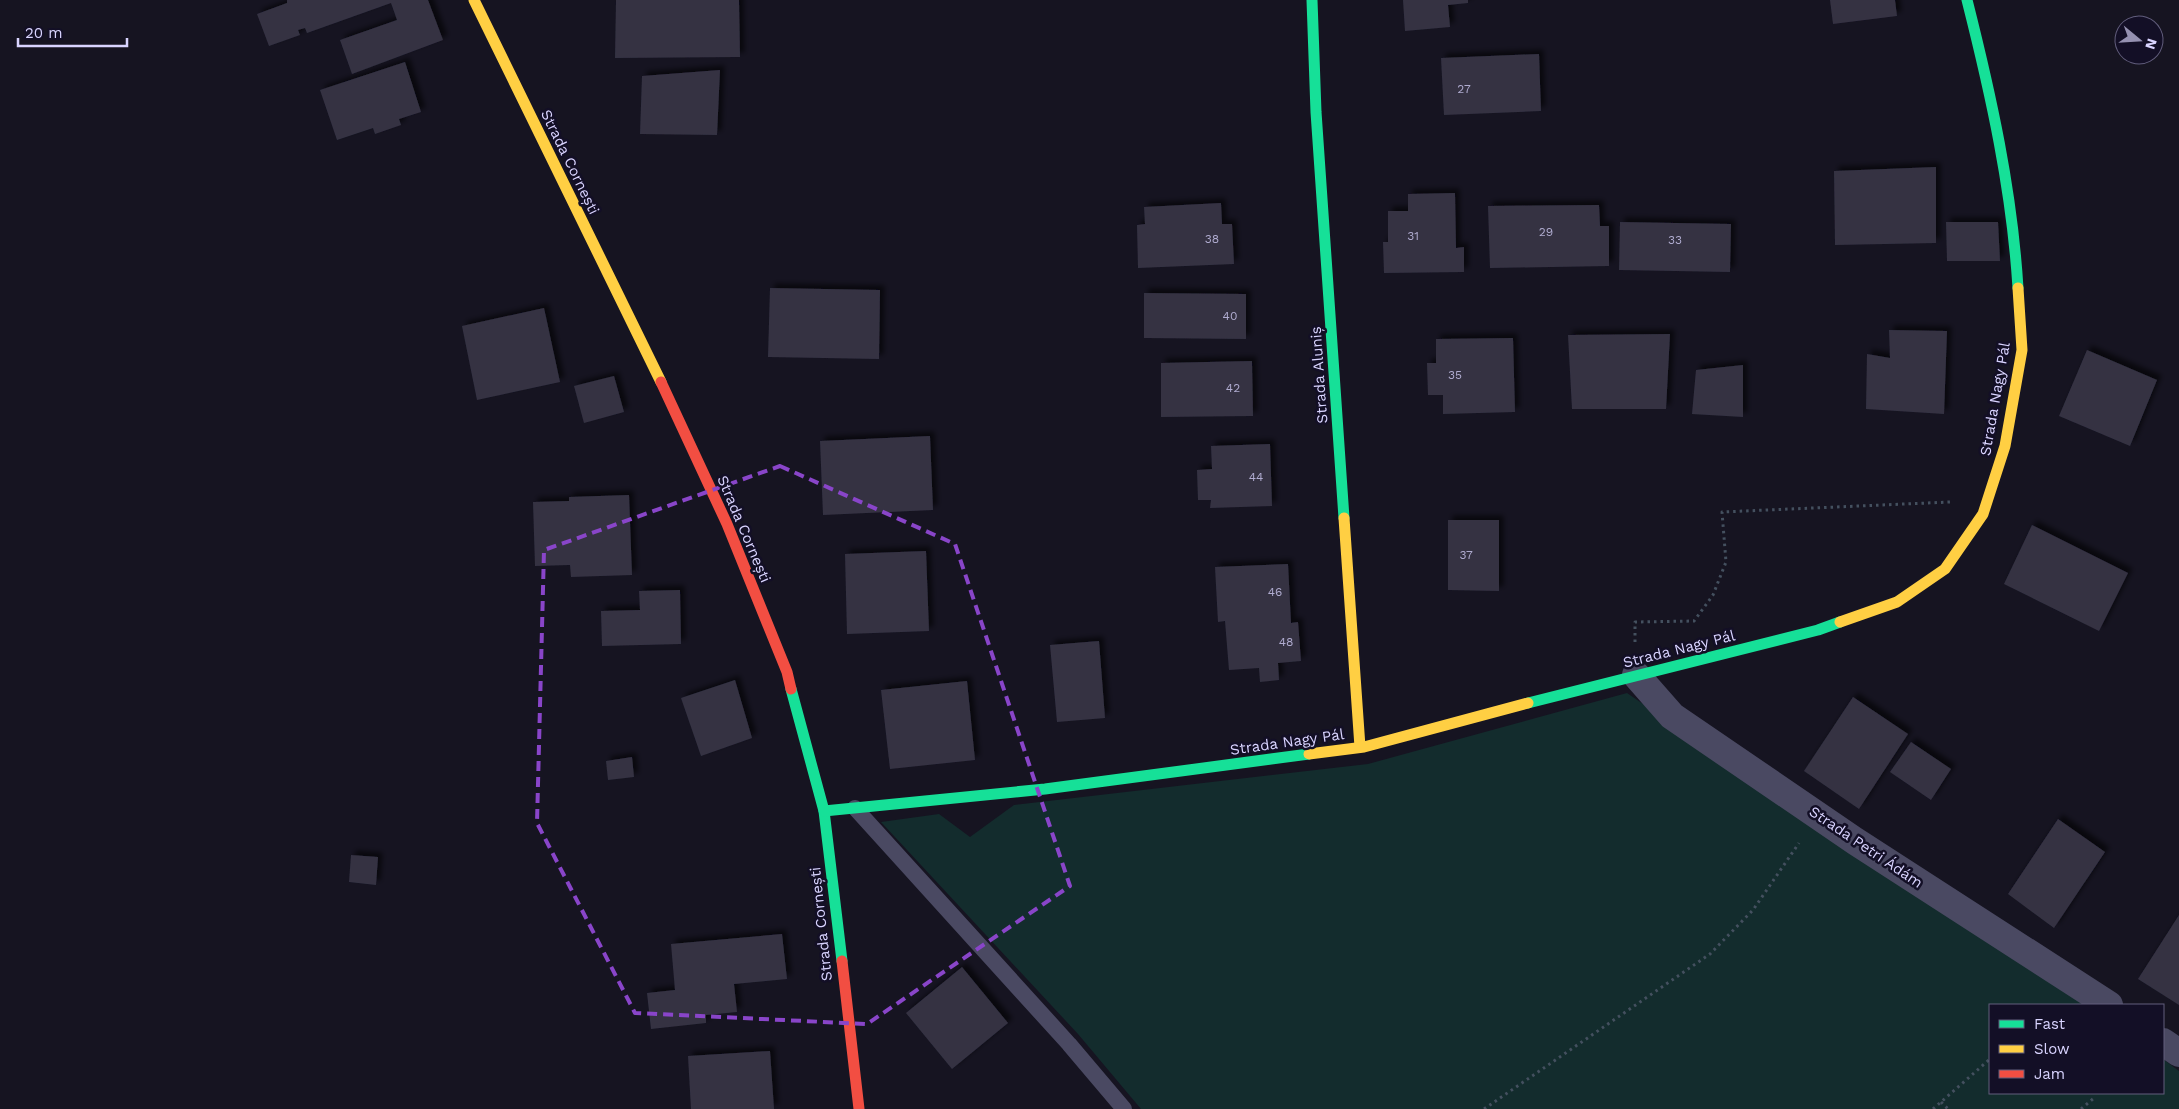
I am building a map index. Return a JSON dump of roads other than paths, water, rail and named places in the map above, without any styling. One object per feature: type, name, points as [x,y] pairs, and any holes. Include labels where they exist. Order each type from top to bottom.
[{"type":"street","name":"Strada Cornești","points":[[474,0],[630,317],[727,524],[787,672],[824,811],[859,1109]]},
{"type":"street","name":"Strada Aluniș","points":[[1312,0],[1316,112],[1360,748]]},
{"type":"street","name":"Strada Nagy Pál","points":[[824,811],[1045,789],[1360,748],[1636,675],[1818,630],[1897,602],[1945,569],[1983,514],[2005,446],[2022,350],[2013,232],[1991,95],[1967,0]]},
{"type":"street","name":"Strada Petri Ádám","points":[[1636,675],[1672,716],[1816,815],[2106,1004]]},
{"type":"street","points":[[2164,1043],[2179,1053]]},
{"type":"lane","points":[[855,808],[1069,1044],[1124,1109]]}]
